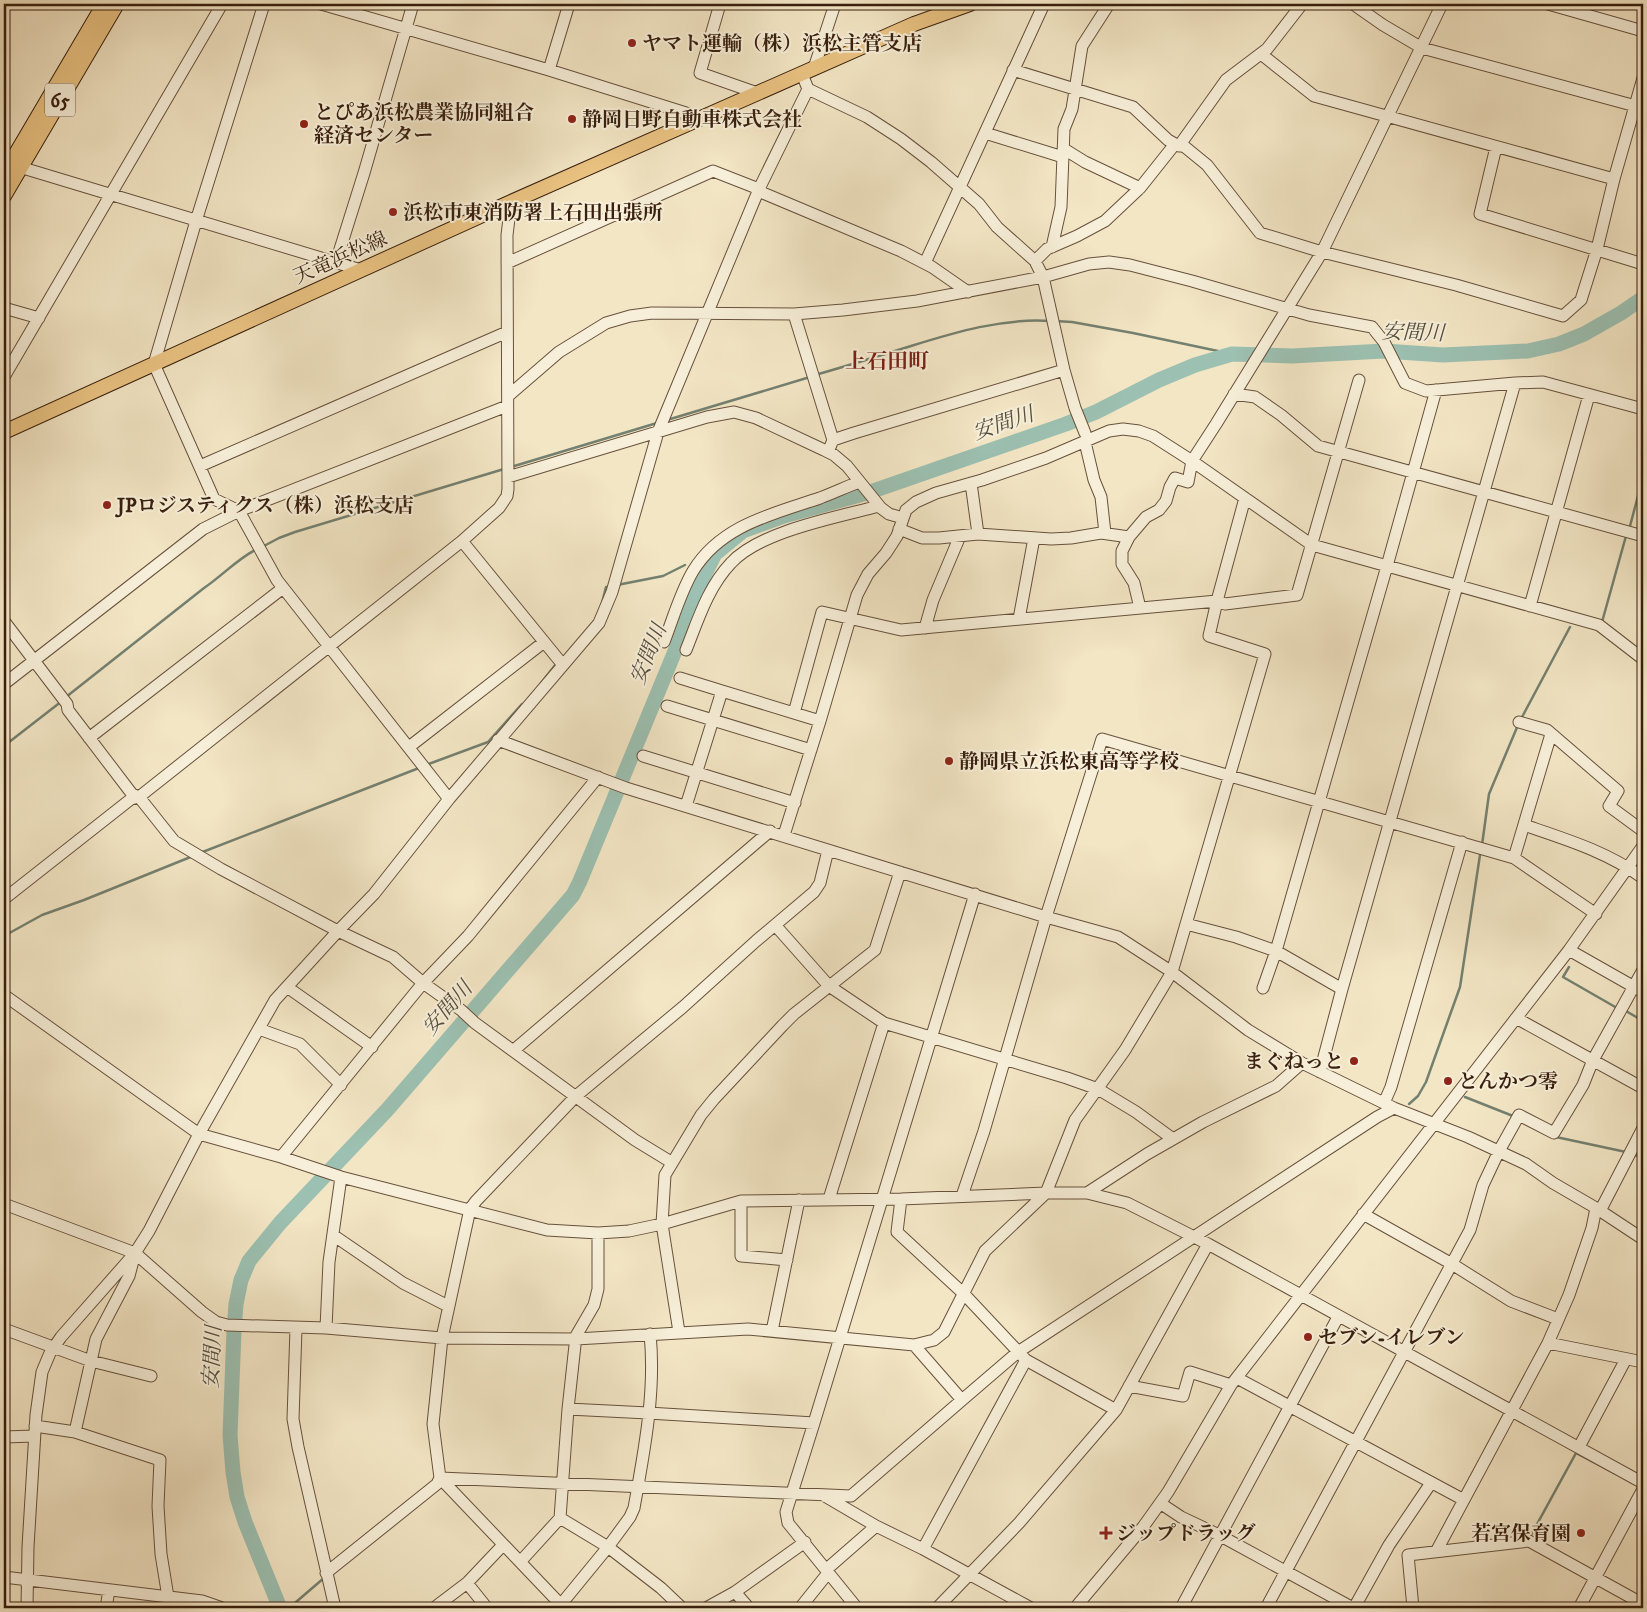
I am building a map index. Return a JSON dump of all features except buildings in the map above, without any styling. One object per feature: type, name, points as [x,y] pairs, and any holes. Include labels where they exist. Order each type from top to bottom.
[{"type":"main road","name":"65","points":[[4,196],[9,167],[104,4]]},
{"type":"main road","name":"65","points":[[9,167],[117,4]]},
{"type":"main road","name":"天竜浜松線","points":[[4,432],[511,202],[757,93],[914,24],[970,4]]},
{"type":"street","points":[[4,377],[222,4]]},
{"type":"street","points":[[264,4],[196,221],[154,364],[214,499],[239,511],[282,588],[449,799]]},
{"type":"street","points":[[321,4],[549,70],[702,118]]},
{"type":"street","points":[[336,262],[364,174],[413,4]]},
{"type":"street","points":[[549,70],[569,4]]},
{"type":"street","points":[[720,4],[700,73],[757,93]]},
{"type":"street","points":[[75,1432],[96,1339],[129,1276],[136,1253],[199,1134],[275,1000],[374,894],[449,799],[599,623],[616,580],[659,430],[759,189],[808,89],[808,71],[835,4]]},
{"type":"street","points":[[925,264],[961,188],[1012,70],[1044,4]]},
{"type":"street","points":[[1052,247],[1060,206],[1064,129],[1072,109],[1082,46],[1109,4]]},
{"type":"street","points":[[1035,261],[1052,247],[1104,221],[1140,188],[1177,145],[1226,80],[1267,49],[1302,4]]},
{"type":"street","points":[[1353,4],[1383,25],[1422,48],[1639,107]]},
{"type":"street","points":[[1140,608],[1134,583],[1122,564],[1122,551],[1128,537],[1146,517],[1159,510],[1166,501],[1175,478],[1188,482],[1192,460],[1322,252],[1442,4]]},
{"type":"street","points":[[1548,4],[1643,30]]},
{"type":"street","points":[[1261,54],[1314,96],[1614,178]]},
{"type":"street","points":[[1012,70],[1133,107],[1168,140],[1185,147],[1207,165],[1260,233],[1322,252],[1456,285],[1562,316],[1581,300],[1597,249],[1614,178],[1639,107],[1643,78]]},
{"type":"street","points":[[808,89],[874,121],[901,139],[979,204],[996,228],[1035,261],[1043,277],[1064,370],[1085,435],[1094,480],[1101,497],[1105,533]]},
{"type":"street","points":[[985,133],[1063,153],[1140,188]]},
{"type":"street","points":[[1496,147],[1480,214],[1643,264]]},
{"type":"street","points":[[9,167],[361,270]]},
{"type":"street","points":[[507,263],[713,171],[862,234],[925,264],[968,292]]},
{"type":"street","points":[[4,899],[132,799],[139,797],[330,647],[462,541],[499,508],[507,496],[508,489],[506,235],[511,202]]},
{"type":"street","points":[[4,684],[202,529],[239,511],[508,401],[559,352],[606,323],[630,316],[652,313],[794,314],[917,302],[1043,277],[1089,264],[1109,262],[1130,265],[1192,281],[1288,309],[1372,327],[1384,342],[1406,383],[1426,391],[1543,382],[1643,410]]},
{"type":"street","points":[[4,308],[39,318]]},
{"type":"street","points":[[794,314],[833,440],[828,452]]},
{"type":"street","points":[[200,466],[507,332]]},
{"type":"street","points":[[833,440],[1064,370]]},
{"type":"street","points":[[794,713],[822,612],[901,630],[1217,601],[1225,604],[1297,595],[1359,380]]},
{"type":"street","points":[[1320,1072],[1515,383]]},
{"type":"street","points":[[1263,988],[1276,951],[1436,390]]},
{"type":"street","points":[[1234,394],[1255,397],[1281,415],[1318,446],[1643,536]]},
{"type":"street","points":[[1530,606],[1589,395]]},
{"type":"street","points":[[508,471],[707,416],[734,412],[756,418],[828,452],[847,466],[879,506],[922,538],[978,534],[1034,538],[1071,538],[1105,533],[1128,537]]},
{"type":"street","points":[[784,835],[857,595],[868,574],[886,553],[897,536],[906,510],[916,502],[936,493],[1046,458],[1085,435],[1123,429],[1139,431],[1153,436],[1192,460],[1312,545],[1599,625],[1643,659]]},
{"type":"street","points":[[664,642],[693,571],[709,551],[734,530],[762,516],[822,497],[859,482]]},
{"type":"street","points":[[971,483],[978,534]]},
{"type":"street","points":[[4,1204],[136,1253],[202,1312],[216,1322],[227,1324],[326,1328],[442,1338],[576,1339],[748,1329],[914,1345],[934,1340],[944,1332],[985,1251],[1046,1193],[1075,1120],[1135,1033],[1172,972],[1265,654],[1209,636],[1245,498]]},
{"type":"street","points":[[686,650],[705,602],[715,583],[732,562],[749,549],[777,535],[879,506]]},
{"type":"street","points":[[925,628],[934,600],[960,536]]},
{"type":"street","points":[[1019,619],[1034,538]]},
{"type":"street","points":[[462,541],[563,665]]},
{"type":"street","points":[[90,738],[282,588]]},
{"type":"street","points":[[4,621],[132,794],[139,797],[174,841],[338,931],[393,958],[474,1022],[635,1140],[671,1162]]},
{"type":"street","points":[[409,747],[544,642]]},
{"type":"street","points":[[680,678],[820,721]]},
{"type":"street","points":[[686,806],[722,691]]},
{"type":"street","points":[[667,706],[811,750]]},
{"type":"street","points":[[1519,722],[1546,730],[1618,791],[1609,806],[1643,831]]},
{"type":"street","points":[[1514,858],[1551,734]]},
{"type":"street","points":[[962,1196],[984,1131],[1003,1059],[1102,739],[1514,858],[1596,914]]},
{"type":"street","points":[[498,740],[626,788],[1046,917],[1118,937],[1172,972],[1248,1030],[1302,1063],[1389,1105],[1526,1164],[1643,1240]]},
{"type":"street","points":[[643,756],[794,803]]},
{"type":"street","points":[[281,1157],[423,983],[468,936],[603,779]]},
{"type":"street","points":[[1524,825],[1587,847],[1643,878]]},
{"type":"street","points":[[514,1050],[770,832]]},
{"type":"street","points":[[440,1478],[563,1485],[792,1492],[851,1496],[962,1400],[1022,1356],[1194,1238],[1377,1117],[1389,1105],[1391,1087],[1462,842]]},
{"type":"street","points":[[1075,1608],[1143,1527],[1160,1503],[1234,1381],[1569,950],[1643,846]]},
{"type":"street","points":[[327,1574],[437,1484],[440,1478],[433,1424],[442,1338],[470,1209],[576,1096],[683,1007],[814,892],[820,882],[828,850]]},
{"type":"street","points":[[679,1332],[662,1224],[664,1175],[701,1115],[783,1025],[875,950],[900,872]]},
{"type":"street","points":[[857,1608],[788,1523],[786,1512],[975,894]]},
{"type":"street","points":[[1186,924],[1236,937],[1276,951],[1342,989]]},
{"type":"street","points":[[775,925],[829,986],[884,1023],[1098,1089],[1136,1112],[1173,1139]]},
{"type":"street","points":[[1569,950],[1638,989]]},
{"type":"street","points":[[1266,1608],[1470,1230],[1483,1185],[1519,1115],[1554,1133],[1583,1084],[1594,1060],[1638,989],[1643,970]]},
{"type":"street","points":[[287,987],[372,1047]]},
{"type":"street","points":[[4,995],[199,1134],[281,1157],[341,1177],[547,1230],[598,1233],[629,1231],[662,1224],[741,1201],[901,1199],[1087,1193],[1127,1203],[1208,1244],[1299,1296],[1643,1483]]},
{"type":"street","points":[[1516,1018],[1643,1088]]},
{"type":"street","points":[[829,1199],[884,1023]]},
{"type":"street","points":[[259,1029],[300,1044],[341,1085]]},
{"type":"street","points":[[1087,1193],[1203,1122],[1276,1086],[1302,1063]]},
{"type":"street","points":[[1436,1550],[1548,1343],[1569,1295],[1598,1209],[1643,1128]]},
{"type":"street","points":[[326,1328],[329,1262],[341,1177]]},
{"type":"street","points":[[901,1199],[897,1232],[964,1294],[1022,1356],[1116,1410]]},
{"type":"street","points":[[772,1331],[799,1200]]},
{"type":"street","points":[[741,1201],[741,1256],[787,1260]]},
{"type":"street","points":[[1363,1214],[1452,1264],[1511,1301],[1558,1319]]},
{"type":"street","points":[[520,1562],[560,1518],[568,1409],[576,1336],[594,1305],[598,1289],[598,1233]]},
{"type":"street","points":[[333,1236],[403,1283],[448,1306]]},
{"type":"street","points":[[937,1608],[1032,1509],[1116,1410],[1208,1244]]},
{"type":"street","points":[[28,1608],[28,1547],[35,1431],[42,1372],[60,1337],[136,1253]]},
{"type":"street","points":[[1181,1608],[1338,1317]]},
{"type":"street","points":[[296,1328],[293,1420],[335,1608]]},
{"type":"street","points":[[4,1329],[91,1361],[152,1376]]},
{"type":"street","points":[[440,1478],[561,1607],[608,1547],[630,1517],[634,1508],[648,1413],[652,1351],[650,1334]]},
{"type":"street","points":[[1548,1343],[1643,1362]]},
{"type":"street","points":[[914,1345],[962,1400]]},
{"type":"street","points":[[922,1549],[1022,1356]]},
{"type":"street","points":[[1579,1447],[1626,1359]]},
{"type":"street","points":[[1129,1386],[1183,1396],[1190,1372],[1234,1381],[1290,1407],[1464,1500]]},
{"type":"street","points":[[568,1409],[814,1424]]},
{"type":"street","points":[[4,1437],[35,1431],[75,1432],[160,1460],[158,1506],[161,1554],[171,1601]]},
{"type":"street","points":[[1160,1503],[1181,1517],[1353,1608],[1389,1545],[1431,1483]]},
{"type":"street","points":[[1579,1608],[1643,1489]]},
{"type":"street","points":[[822,1494],[876,1526],[1030,1608]]},
{"type":"street","points":[[560,1518],[608,1547],[661,1588],[682,1608]]},
{"type":"street","points":[[800,1608],[828,1573],[828,1568],[876,1526]]},
{"type":"street","points":[[1389,1545],[1408,1555],[1436,1550],[1529,1540],[1643,1604]]},
{"type":"street","points":[[706,1608],[735,1592],[805,1542]]},
{"type":"street","points":[[434,1608],[467,1582],[503,1545]]},
{"type":"street","points":[[1408,1555],[1413,1608]]},
{"type":"street","points":[[4,1578],[109,1590],[171,1601],[202,1601],[221,1608]]},
{"type":"street","points":[[467,1582],[487,1608]]},
{"type":"street","points":[[106,1608],[109,1590]]},
{"type":"street","points":[[735,1592],[749,1608]]},
{"type":"waterway","name":"安間川","points":[[280,1608],[245,1522],[237,1497],[233,1472],[230,1435],[234,1331],[236,1304],[241,1280],[249,1261],[280,1223],[387,1110],[573,895],[680,639],[697,590],[715,554],[743,531],[784,516],[870,492],[1066,424],[1096,412],[1159,380],[1195,365],[1232,354],[1292,356],[1384,351],[1443,355],[1528,351],[1559,344],[1584,334],[1643,298]]},
{"type":"waterway","points":[[815,375],[979,327],[1014,322],[1050,321]]},
{"type":"waterway","points":[[1055,321],[1072,322],[1133,333],[1232,354]]},
{"type":"waterway","points":[[667,420],[810,377]]},
{"type":"waterway","points":[[511,467],[657,423]]},
{"type":"waterway","points":[[262,547],[295,532],[504,469]]},
{"type":"waterway","points":[[1630,526],[1643,477]]},
{"type":"waterway","points":[[1602,622],[1626,536]]},
{"type":"waterway","points":[[66,697],[236,563],[257,549]]},
{"type":"waterway","points":[[617,585],[663,576],[685,565]]},
{"type":"waterway","points":[[602,603],[606,587],[610,587]]},
{"type":"waterway","points":[[1521,719],[1570,627]]},
{"type":"waterway","points":[[541,683],[556,664]]},
{"type":"waterway","points":[[4,746],[62,701]]},
{"type":"waterway","points":[[426,765],[488,742],[522,704]]},
{"type":"waterway","points":[[1482,845],[1489,794],[1518,725]]},
{"type":"waterway","points":[[200,853],[419,768]]},
{"type":"waterway","points":[[1409,1104],[1418,1096],[1426,1082],[1460,987],[1480,855]]},
{"type":"waterway","points":[[4,936],[42,915],[193,856]]},
{"type":"waterway","points":[[1569,967],[1563,977],[1617,1008]]},
{"type":"waterway","points":[[1626,1011],[1643,1021]]},
{"type":"waterway","points":[[1465,1097],[1513,1116]]},
{"type":"waterway","points":[[1556,1137],[1626,1152]]},
{"type":"waterway","points":[[1633,1155],[1643,1157]]},
{"type":"waterway","points":[[1530,1537],[1576,1453],[1614,1473]]},
{"type":"waterway","points":[[289,1608],[324,1578]]},
{"type":"place","name":"ヤマト運輸（株）浜松主管支店","points":[[632,43]]},
{"type":"place","name":"静岡日野自動車株式会社","points":[[572,119]]},
{"type":"place","name":"とぴあ浜松農業協同組合 経済センター","points":[[304,124]]},
{"type":"place","name":"浜松市東消防署上石田出張所","points":[[393,212]]},
{"type":"place","name":"JPロジスティクス（株）浜松支店","points":[[107,505]]},
{"type":"place","name":"静岡県立浜松東高等学校","points":[[949,761]]},
{"type":"place","name":"まぐねっと","points":[[1354,1061]]},
{"type":"place","name":"とんかつ零","points":[[1448,1081]]},
{"type":"place","name":"セブン-イレブン","points":[[1308,1337]]},
{"type":"place","name":"ジップドラッグ","points":[[1106,1533]]},
{"type":"place","name":"若宮保育園","points":[[1581,1533]]},
{"type":"district","name":"上石田町","points":[[887,361]]}]
